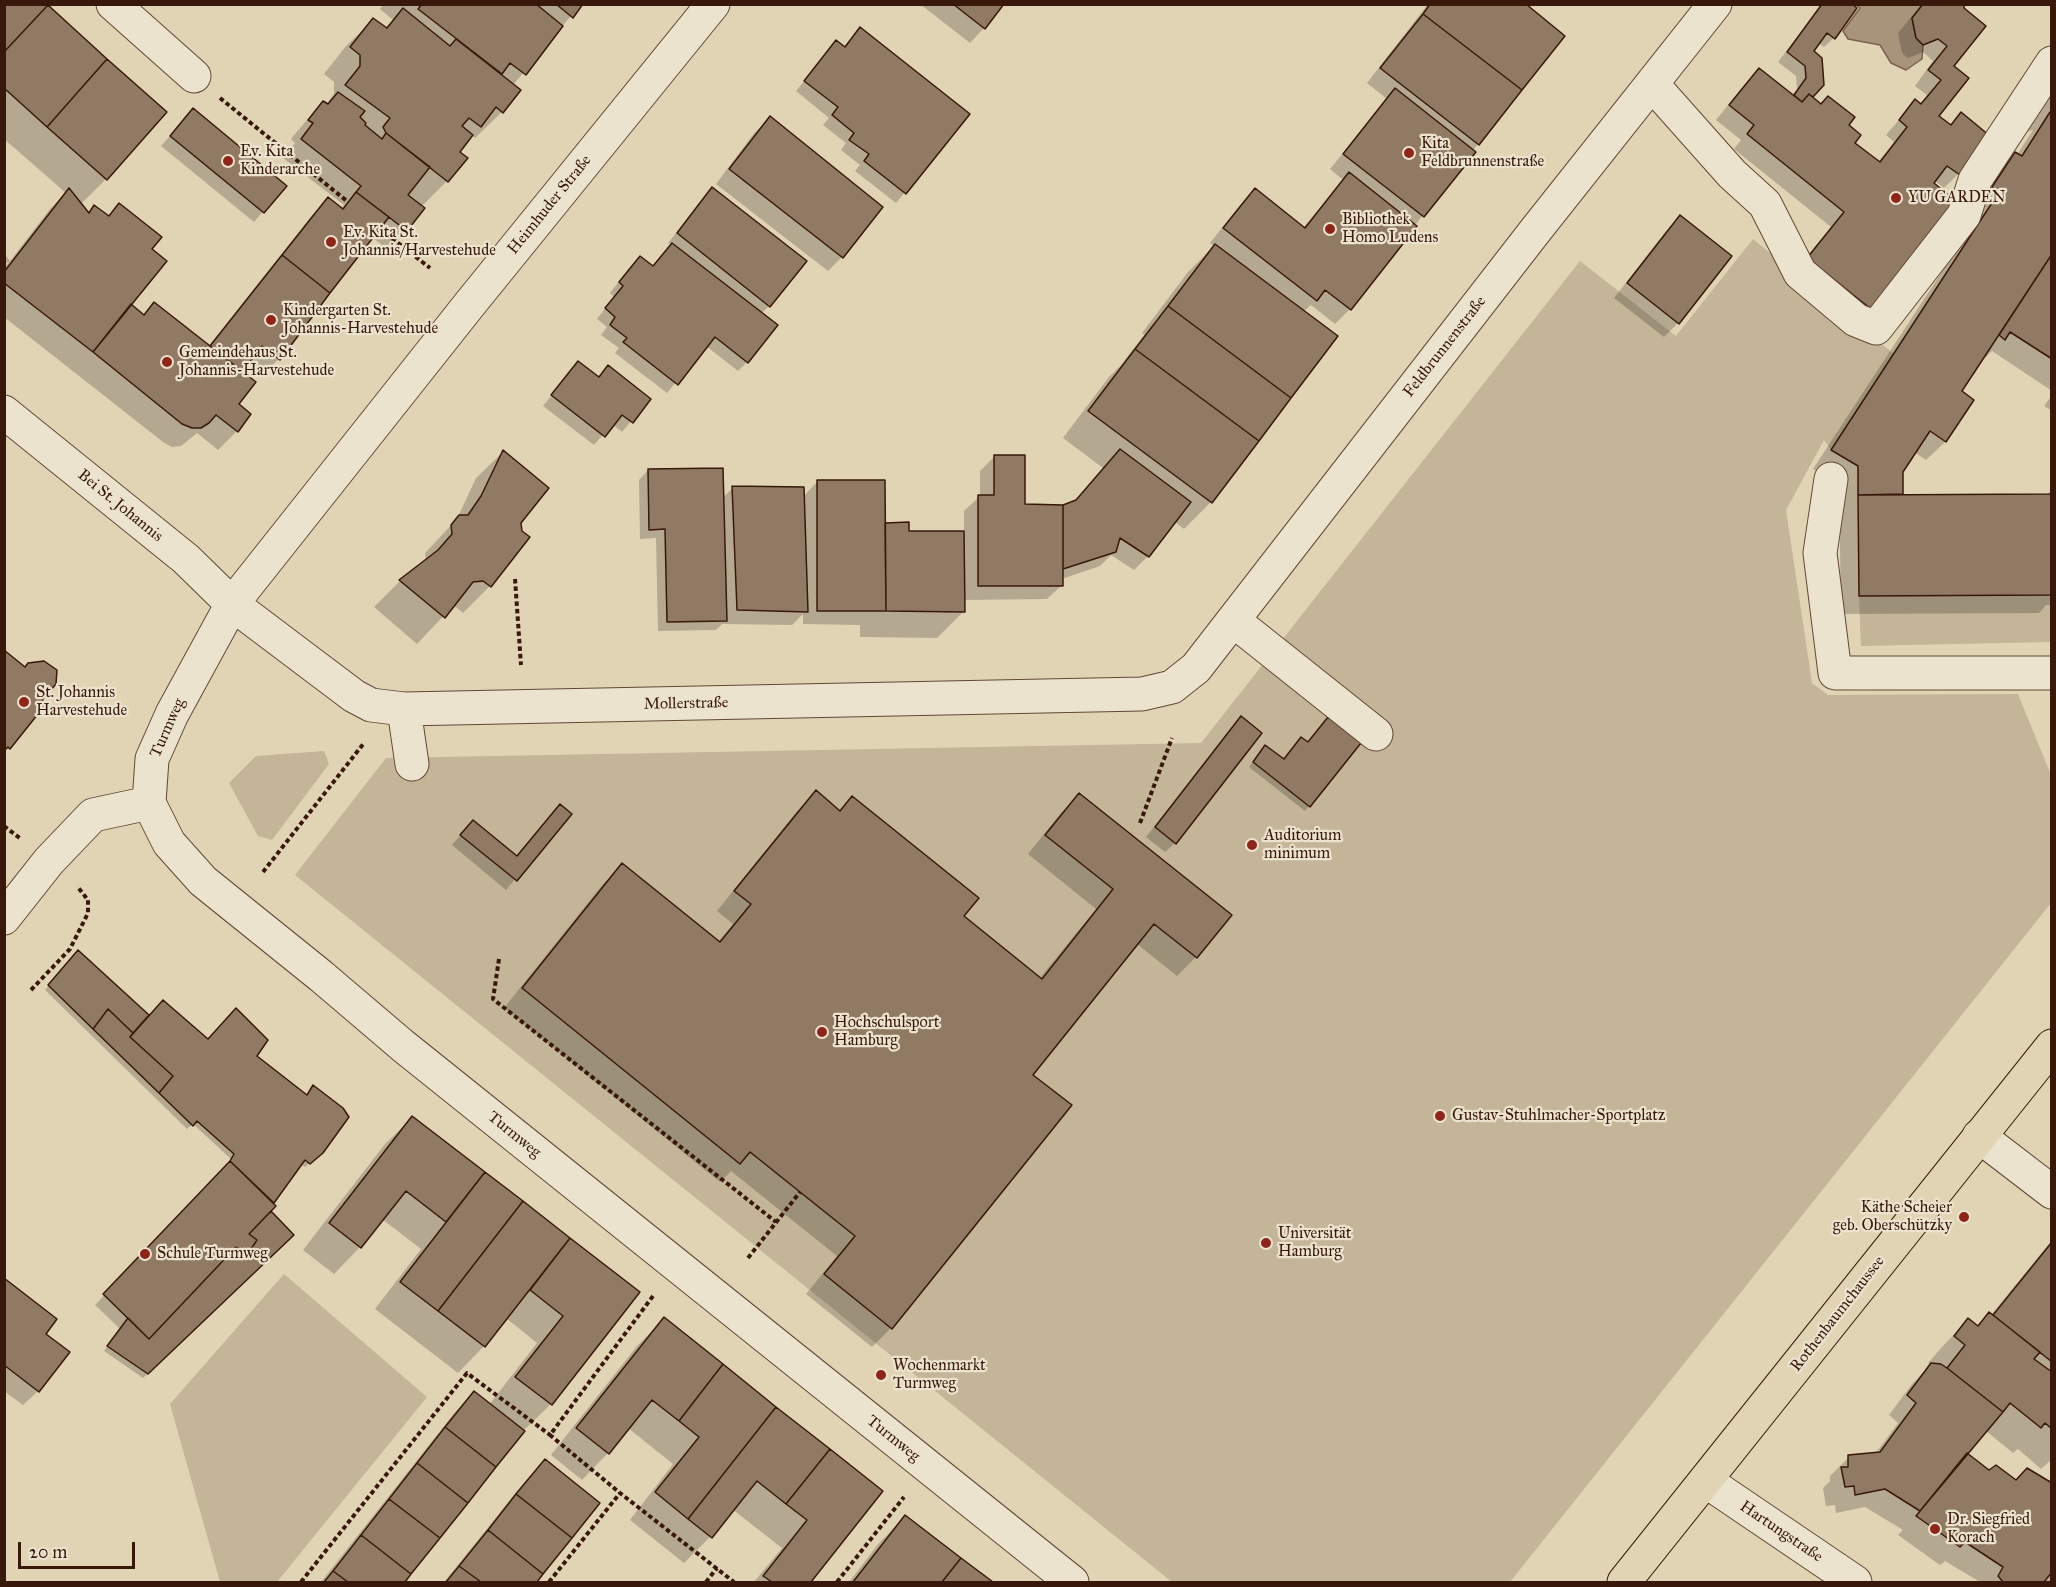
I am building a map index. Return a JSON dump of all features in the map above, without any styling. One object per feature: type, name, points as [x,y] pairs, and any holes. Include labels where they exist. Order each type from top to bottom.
[{"type":"main road","name":"Rothenbaumchaussee","points":[[1624,1582],[2052,1046]]},
{"type":"street","points":[[114,4],[194,76]]},
{"type":"street","name":"Heimhuder Straße","points":[[232,604],[469,305],[713,4]]},
{"type":"street","name":"Feldbrunnenstraße","points":[[1172,687],[1196,668],[1234,621],[1535,231],[1715,4]]},
{"type":"street","points":[[1652,84],[1732,174],[1765,204],[1800,273],[1856,320],[1876,328],[1964,214],[1975,180],[2052,63]]},
{"type":"street","name":"Bei St. Johannis","points":[[4,412],[186,559],[232,604]]},
{"type":"street","points":[[1831,479],[1820,554],[1835,673],[2052,673]]},
{"type":"street","name":"Mollerstraße","points":[[232,604],[354,696],[371,705],[404,710],[1142,694],[1172,687]]},
{"type":"street","name":"Turmweg","points":[[232,604],[172,714],[152,759],[149,803],[169,843],[203,881],[402,1045],[1066,1581]]},
{"type":"street","points":[[1234,621],[1376,734]]},
{"type":"street","points":[[404,710],[412,764]]},
{"type":"street","points":[[4,918],[49,861],[93,815],[149,803]]},
{"type":"street","points":[[1979,1136],[2052,1192]]},
{"type":"street","name":"Hartungstraße","points":[[1706,1481],[1855,1582]]},
{"type":"path","points":[[194,76],[348,202]]},
{"type":"path","points":[[380,229],[430,268]]},
{"type":"path","points":[[515,579],[520,665]]},
{"type":"path","points":[[1140,823],[1172,738]]},
{"type":"path","points":[[263,872],[364,743]]},
{"type":"path","points":[[31,990],[70,949],[88,913],[88,900],[76,885]]},
{"type":"path","points":[[499,959],[493,999],[776,1222]]},
{"type":"path","points":[[748,1258],[800,1192]]},
{"type":"path","points":[[550,1435],[653,1296]]},
{"type":"path","points":[[301,1582],[467,1373],[550,1435],[734,1582]]},
{"type":"path","points":[[549,1582],[620,1493]]},
{"type":"path","points":[[837,1582],[904,1497]]},
{"type":"path","points":[[706,1582],[717,1568]]},
{"type":"shaded area","points":[[1856,5],[1923,5],[1912,18],[1916,38],[1923,45],[1922,59],[1906,70],[1891,63],[1880,45],[1848,39],[1843,31],[1860,8]]},
{"type":"shaded area","name":"Universität Hamburg","points":[[1753,239],[1894,354],[1831,450],[1824,440],[1786,510],[1812,683],[1828,695],[2018,694],[2051,775],[2051,903],[1510,1582],[1172,1582],[295,875],[386,758],[1201,743],[1580,261],[1676,336]]},
{"type":"shaded area","points":[[2051,595],[2051,642],[1861,646],[1859,596]]},
{"type":"shaded area","points":[[324,751],[329,764],[272,840],[258,836],[229,783],[256,756]]},
{"type":"shaded area","points":[[284,1274],[427,1397],[277,1582],[220,1582],[170,1404]]},
{"type":"building","points":[[4,4],[48,5],[4,52]]},
{"type":"building","points":[[422,4],[536,4],[563,26],[526,75],[510,63],[502,74],[418,9]]},
{"type":"building","points":[[556,4],[583,4],[573,18]]},
{"type":"building","points":[[953,4],[1004,4],[985,29]]},
{"type":"building","points":[[1430,4],[1526,4],[1565,36],[1522,90],[1423,14]]},
{"type":"building","points":[[1822,4],[1852,4],[1857,8],[1835,39],[1827,33],[1814,51],[1822,58],[1824,85],[1813,97],[1809,94],[1802,102],[1794,95],[1806,78],[1805,66],[1787,52]]},
{"type":"building","points":[[1923,4],[1964,4],[1964,8],[1986,26],[1954,66],[1969,78],[1939,116],[1951,125],[1961,112],[1990,136],[1960,175],[1947,166],[1934,183],[1956,201],[1871,309],[1807,258],[1844,212],[1747,134],[1754,125],[1729,105],[1759,68],[1802,102],[1809,94],[1821,104],[1828,96],[1855,117],[1849,125],[1861,135],[1855,143],[1880,162],[1907,127],[1899,120],[1915,99],[1921,104],[1941,80],[1928,70],[1947,46],[1938,39],[1923,45],[1916,38],[1912,18]]},
{"type":"building","points":[[48,5],[107,59],[47,127],[4,88],[4,52]]},
{"type":"building","points":[[403,8],[450,46],[456,39],[521,90],[503,113],[496,107],[481,127],[469,118],[462,126],[473,135],[460,152],[468,158],[448,182],[386,133],[383,127],[390,118],[345,85],[360,66],[360,55],[350,47],[373,18],[387,28]]},
{"type":"building","points":[[1423,14],[1522,90],[1479,145],[1380,68]]},
{"type":"building","points":[[860,27],[970,114],[906,194],[864,161],[869,154],[849,140],[854,133],[832,115],[838,107],[804,81],[836,40],[845,47]]},
{"type":"building","points":[[107,59],[167,112],[107,180],[47,127]]},
{"type":"building","name":"Kita Feldbrunnenstraße","points":[[1395,88],[1476,152],[1424,217],[1343,154]]},
{"type":"building","points":[[338,92],[365,111],[360,117],[366,123],[365,125],[382,139],[386,133],[430,167],[408,195],[425,208],[407,231],[356,192],[361,186],[301,139],[313,123],[308,120],[323,101],[328,104]]},
{"type":"building","name":"Ev. Kita Kinderarche","points":[[193,108],[287,186],[264,213],[170,136]]},
{"type":"building","points":[[2050,112],[2052,114],[2052,254],[1962,391],[1974,400],[1946,442],[1930,431],[1903,472],[1903,494],[1858,495],[1858,466],[1831,450],[1999,192],[1992,187],[2015,152],[2022,156]]},
{"type":"building","points":[[770,116],[883,207],[843,258],[729,169]]},
{"type":"building","points":[[1349,172],[1417,226],[1351,310],[1325,290],[1317,301],[1223,228],[1255,188],[1305,228]]},
{"type":"building","points":[[712,187],[807,261],[770,307],[677,233]]},
{"type":"building","points":[[69,188],[89,213],[94,205],[109,216],[119,203],[162,237],[152,249],[167,261],[93,352],[4,283],[4,272]]},
{"type":"building","name":"Ev. Kita St. Johannis/Harvestehude","points":[[356,192],[389,217],[330,293],[282,255],[328,197],[343,209]]},
{"type":"building","points":[[1680,215],[1732,256],[1679,324],[1627,283]]},
{"type":"building","points":[[672,243],[778,325],[748,363],[715,337],[678,385],[623,342],[627,338],[610,325],[615,317],[605,308],[623,286],[619,282],[640,256],[653,266]]},
{"type":"building","points":[[1215,244],[1338,336],[1291,398],[1168,306]]},
{"type":"building","points":[[2052,254],[2052,359],[2010,332],[2005,340],[1999,335]]},
{"type":"building","name":"Kindergarten St. Johannis-Harvestehude","points":[[282,255],[330,293],[280,360],[262,346],[242,372],[210,346]]},
{"type":"building","name":"Gemeindehaus St. Johannis-Harvestehude","points":[[154,302],[256,382],[239,404],[251,414],[238,432],[216,415],[201,428],[192,428],[182,424],[93,352],[131,304],[144,315]]},
{"type":"building","points":[[1168,306],[1291,398],[1259,441],[1135,349]]},
{"type":"building","points":[[1135,349],[1259,441],[1212,503],[1088,411]]},
{"type":"building","points":[[578,361],[599,377],[608,365],[651,399],[633,423],[622,415],[605,437],[551,395]]},
{"type":"building","points":[[1120,449],[1191,502],[1149,557],[1120,538],[1116,552],[1063,569],[1063,505],[1076,500]]},
{"type":"building","points":[[503,450],[549,488],[521,523],[522,531],[530,537],[491,587],[483,581],[473,582],[445,618],[399,580],[438,550],[452,534],[451,525],[459,515],[468,515],[481,496]]},
{"type":"building","points":[[994,455],[1025,455],[1025,504],[1063,505],[1063,586],[978,586],[978,495],[994,495]]},
{"type":"building","points":[[723,468],[727,621],[667,622],[665,529],[649,530],[648,469]]},
{"type":"building","points":[[817,480],[885,480],[886,611],[817,611]]},
{"type":"building","points":[[732,486],[804,487],[808,612],[737,610]]},
{"type":"building","points":[[2052,492],[2052,595],[1859,596],[1858,495],[2050,494]]},
{"type":"building","points":[[909,522],[909,531],[964,531],[965,612],[886,611],[885,523]]},
{"type":"building","name":"St. Johannis Harvestehude","points":[[4,650],[25,667],[28,663],[44,661],[57,670],[56,684],[42,700],[46,704],[10,749],[8,747],[4,751]]},
{"type":"building","points":[[1241,716],[1262,733],[1176,844],[1155,827]]},
{"type":"building","points":[[1328,717],[1361,743],[1310,807],[1253,762],[1265,745],[1284,759],[1301,737],[1308,742]]},
{"type":"building","name":"Hochschulsport Hamburg","points":[[816,790],[840,811],[852,796],[979,898],[964,916],[1042,979],[1113,889],[1045,835],[1079,793],[1232,915],[1197,958],[1154,924],[1033,1075],[1072,1105],[892,1329],[824,1274],[855,1236],[750,1152],[740,1164],[522,988],[622,863],[720,942],[751,904],[734,891]]},
{"type":"building","points":[[560,804],[572,814],[517,881],[460,835],[473,820],[517,856]]},
{"type":"building","points":[[78,950],[149,1015],[133,1033],[108,1009],[93,1029],[48,985]]},
{"type":"building","points":[[163,1000],[208,1039],[236,1008],[268,1040],[257,1056],[307,1095],[313,1085],[343,1108],[349,1117],[323,1153],[310,1164],[305,1160],[274,1203],[230,1161],[234,1154],[197,1121],[193,1126],[159,1093],[173,1076],[130,1037]]},
{"type":"building","points":[[108,1009],[133,1033],[130,1037],[173,1076],[159,1093],[93,1029]]},
{"type":"building","points":[[412,1116],[485,1172],[446,1222],[406,1191],[361,1248],[329,1223]]},
{"type":"building","points":[[230,1161],[276,1206],[249,1234],[257,1240],[247,1255],[236,1247],[149,1339],[103,1294]]},
{"type":"building","points":[[485,1172],[523,1201],[438,1311],[400,1282]]},
{"type":"building","points":[[523,1201],[570,1238],[485,1347],[438,1311]]},
{"type":"building","points":[[271,1211],[294,1235],[148,1374],[107,1346],[128,1318],[149,1339],[236,1247],[247,1255],[257,1240],[249,1234]]},
{"type":"building","points":[[570,1238],[640,1292],[552,1405],[515,1377],[563,1316],[530,1290]]},
{"type":"building","points":[[2052,1242],[2052,1362],[1993,1315]]},
{"type":"building","points":[[4,1278],[57,1319],[46,1334],[70,1352],[39,1392],[4,1365]]},
{"type":"building","points":[[1989,1312],[2040,1352],[2034,1359],[2052,1372],[2052,1429],[2045,1423],[2041,1428],[2010,1403],[2003,1412],[1947,1368],[1965,1345],[1954,1336],[1968,1318],[1978,1326]]},
{"type":"building","points":[[664,1317],[723,1364],[679,1421],[652,1400],[609,1454],[576,1428]]},
{"type":"building","points":[[1931,1363],[1941,1364],[1947,1368],[2003,1412],[1920,1511],[1885,1489],[1855,1495],[1854,1486],[1845,1487],[1841,1467],[1848,1467],[1848,1455],[1880,1452],[1916,1403],[1907,1395]]},
{"type":"building","points":[[723,1364],[776,1407],[688,1519],[655,1492],[699,1437],[679,1421]]},
{"type":"building","points":[[474,1391],[525,1431],[496,1467],[445,1427]]},
{"type":"building","points":[[776,1407],[830,1449],[786,1504],[757,1481],[712,1538],[688,1519]]},
{"type":"building","points":[[445,1427],[496,1467],[468,1503],[417,1463]]},
{"type":"building","points":[[830,1449],[883,1491],[811,1582],[772,1582],[763,1576],[807,1520],[786,1504]]},
{"type":"building","points":[[1967,1453],[1989,1470],[1996,1465],[2016,1480],[2027,1468],[2052,1483],[2052,1572],[2044,1582],[2003,1582],[1998,1576],[2003,1567],[1965,1542],[1960,1547],[1916,1516]]},
{"type":"building","points":[[545,1459],[600,1503],[572,1538],[516,1494]]},
{"type":"building","points":[[417,1463],[468,1503],[440,1538],[389,1499]]},
{"type":"building","points":[[516,1494],[572,1538],[543,1574],[488,1530]]},
{"type":"building","points":[[389,1499],[440,1538],[411,1574],[361,1535]]},
{"type":"building","points":[[905,1515],[961,1558],[942,1582],[853,1582]]},
{"type":"building","points":[[488,1530],[543,1574],[537,1582],[481,1582],[459,1566]]},
{"type":"building","points":[[361,1535],[411,1574],[405,1582],[348,1582],[333,1571]]},
{"type":"building","points":[[961,1558],[993,1582],[942,1582]]},
{"type":"building","points":[[459,1566],[481,1582],[446,1582]]},
{"type":"building","points":[[333,1571],[348,1582],[324,1582]]},
{"type":"place","name":"Kita Feldbrunnenstraße","points":[[1409,153]]},
{"type":"place","name":"Ev. Kita Kinderarche","points":[[228,161]]},
{"type":"place","name":"YU GARDEN","points":[[1896,198]]},
{"type":"place","name":"Bibliothek Homo Ludens","points":[[1330,229]]},
{"type":"place","name":"Ev. Kita St. Johannis/Harvestehude","points":[[331,242]]},
{"type":"place","name":"Kindergarten St. Johannis-Harvestehude","points":[[271,320]]},
{"type":"place","name":"Gemeindehaus St. Johannis-Harvestehude","points":[[167,362]]},
{"type":"place","name":"St. Johannis Harvestehude","points":[[24,702]]},
{"type":"place","name":"Auditorium minimum","points":[[1252,845]]},
{"type":"place","name":"Hochschulsport Hamburg","points":[[822,1032]]},
{"type":"place","name":"Gustav-Stuhlmacher-Sportplatz","points":[[1440,1116]]},
{"type":"place","name":"Käthe Scheier geb. Oberschützky","points":[[1964,1217]]},
{"type":"place","name":"Universität Hamburg","points":[[1266,1243]]},
{"type":"place","name":"Schule Turmweg","points":[[145,1254]]},
{"type":"place","name":"Wochenmarkt Turmweg","points":[[881,1375]]},
{"type":"place","name":"Dr. Siegfried Korach","points":[[1935,1529]]}]
